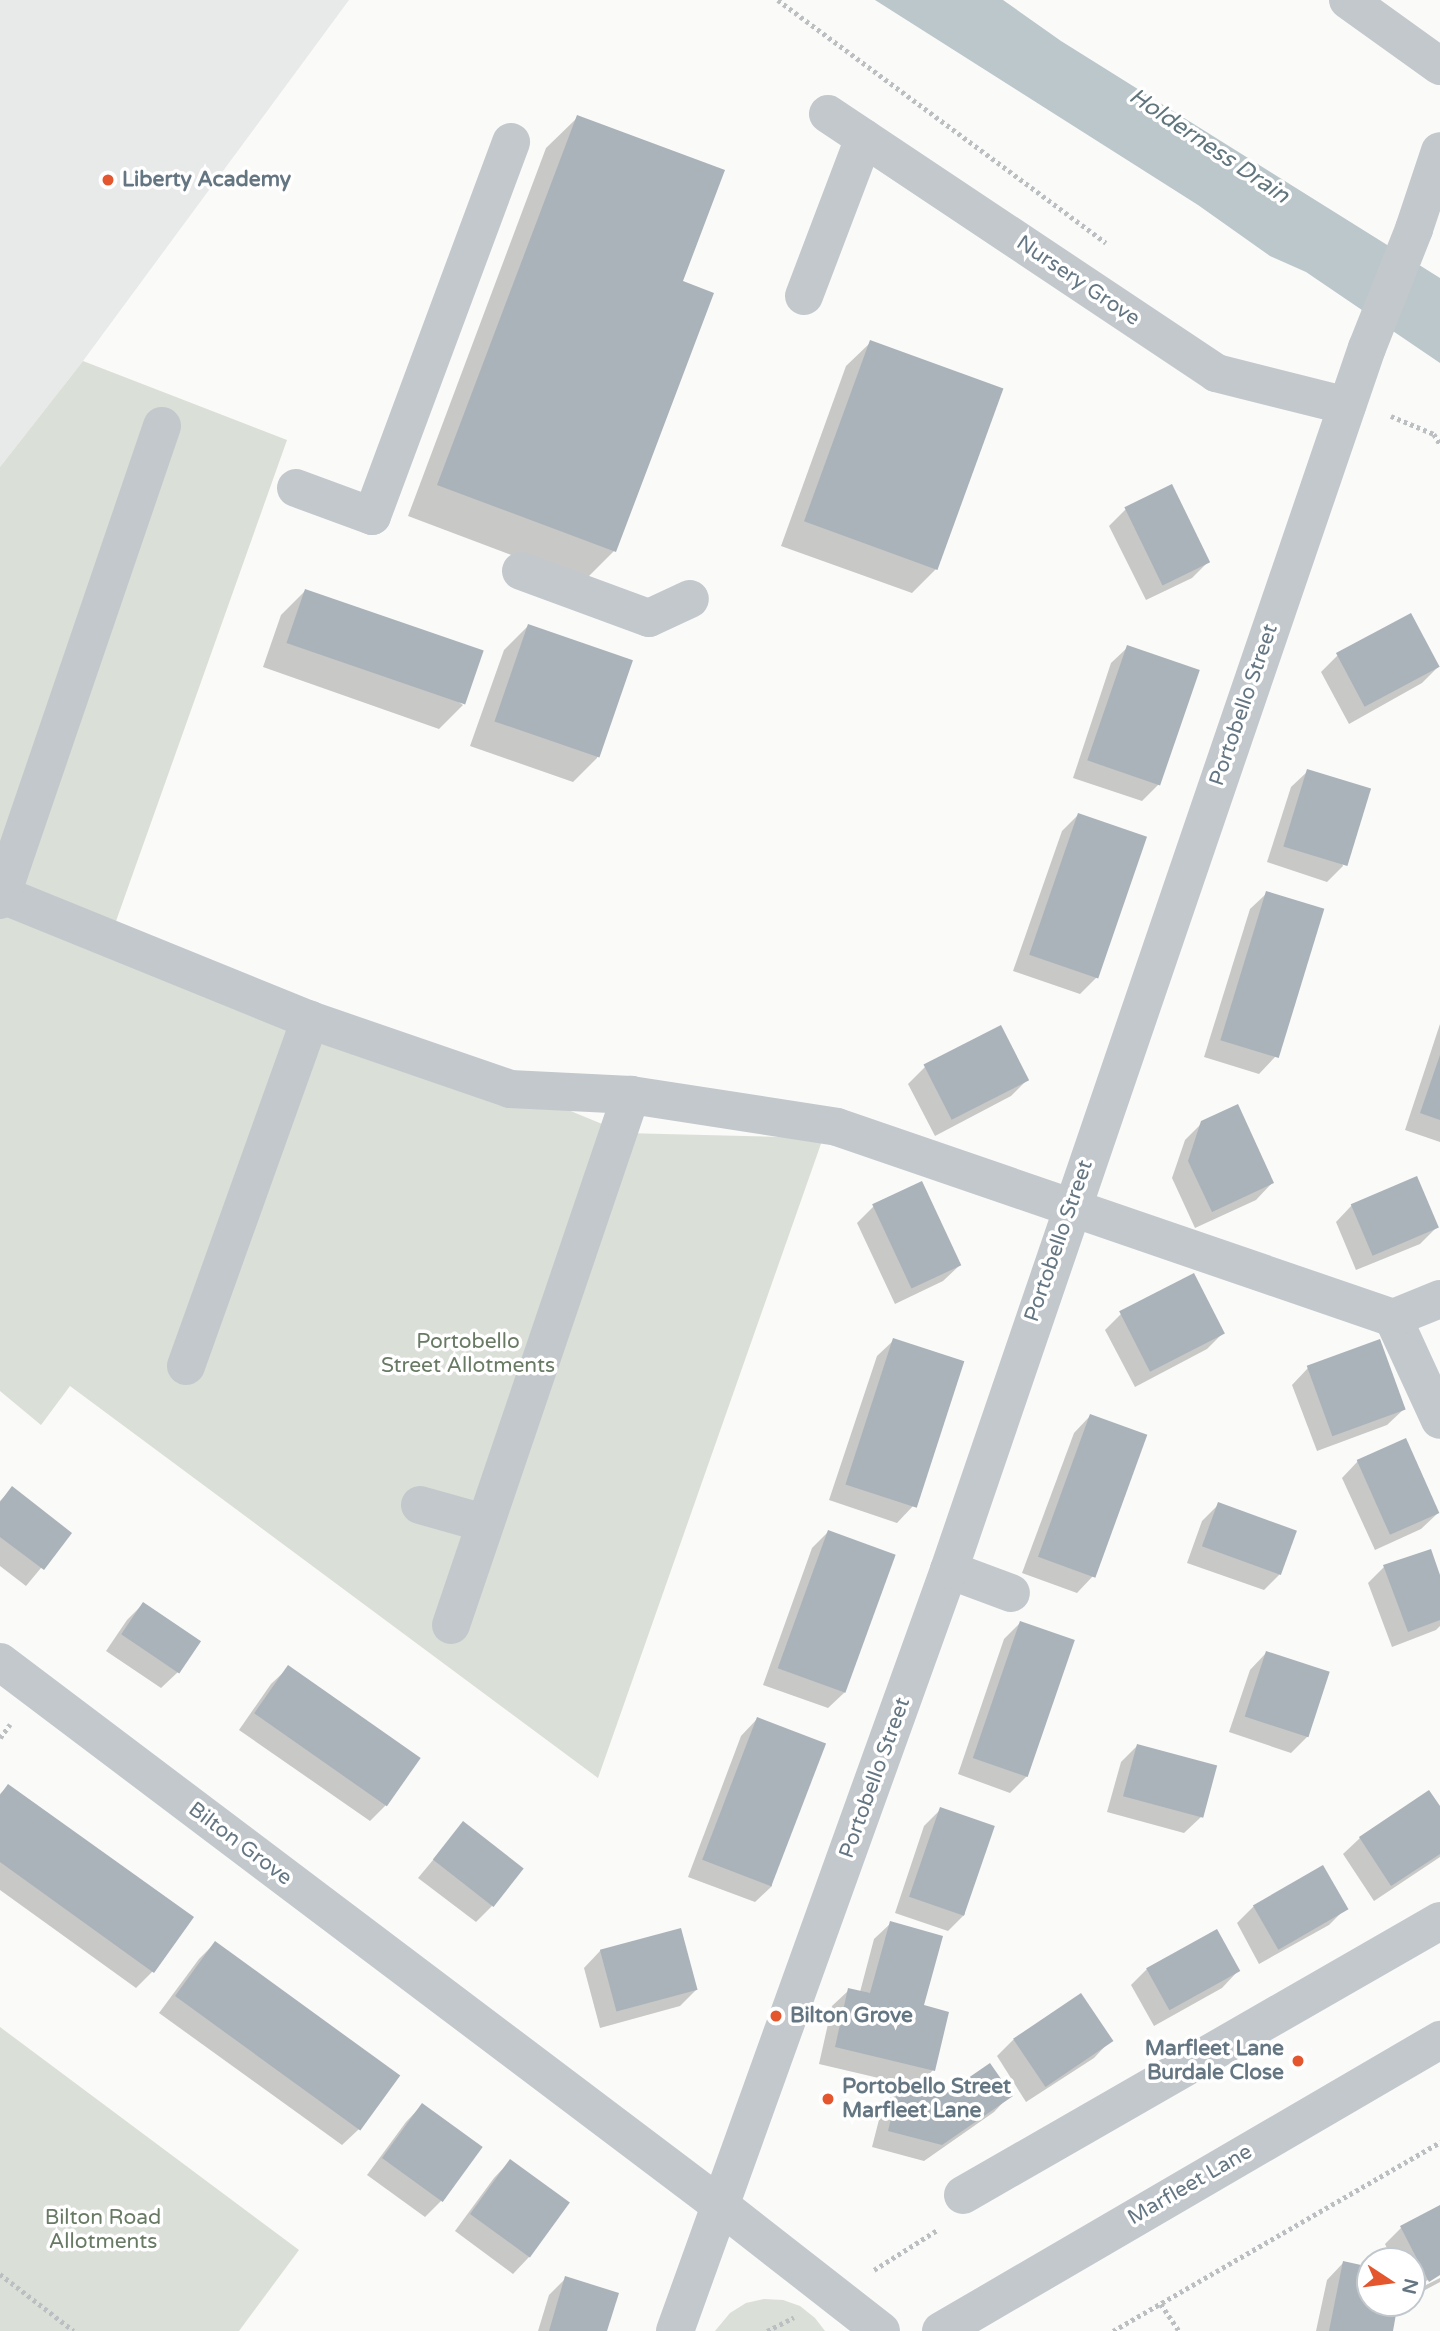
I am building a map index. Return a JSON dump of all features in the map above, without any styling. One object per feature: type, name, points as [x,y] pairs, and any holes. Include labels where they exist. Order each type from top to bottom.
[{"type":"street","points":[[1348,0],[1440,66]]},
{"type":"street","name":"Nursery Grove","points":[[828,114],[1216,373],[1348,402]]},
{"type":"street","points":[[804,296],[864,138]]},
{"type":"street","points":[[296,488],[372,516],[511,142]]},
{"type":"street","name":"Portobello Street","points":[[675,2331],[949,1570],[1348,402],[1414,229],[1440,150]]},
{"type":"street","points":[[162,426],[1,896],[310,1020],[510,1089],[631,1095],[837,1127],[1393,1318],[1440,1300]]},
{"type":"street","points":[[521,571],[649,618],[690,599]]},
{"type":"street","points":[[186,1366],[310,1020]]},
{"type":"street","points":[[451,1625],[631,1095]]},
{"type":"street","points":[[1393,1318],[1440,1420]]},
{"type":"street","points":[[420,1505],[484,1523]]},
{"type":"street","points":[[949,1570],[1011,1593]]},
{"type":"street","name":"Bilton Grove","points":[[0,1662],[721,2206],[881,2331]]},
{"type":"street","points":[[963,2195],[1440,1921]]},
{"type":"street","name":"Marfleet Lane","points":[[940,2331],[1440,2040]]},
{"type":"path","points":[[778,0],[1112,247]]},
{"type":"path","points":[[1348,402],[1434,434],[1440,444]]},
{"type":"path","points":[[1113,2331],[1440,2142]]},
{"type":"path","points":[[0,2274],[74,2331]]},
{"type":"path","points":[[1161,2304],[1179,2331]]},
{"type":"shaded area","name":"Liberty Academy","points":[[0,0],[349,0],[83,361],[0,467]]},
{"type":"green space","name":"Portobello Street Allotments","points":[[83,361],[287,440],[115,924],[624,1133],[823,1138],[598,1778],[70,1386],[41,1425],[0,1391],[0,467]]},
{"type":"green space","name":"Bilton Road Allotments","points":[[0,2027],[299,2250],[239,2331],[0,2331]]},
{"type":"green space","points":[[764,2299],[783,2300],[800,2306],[815,2318],[825,2331],[715,2331],[730,2313],[746,2303]]},
{"type":"water","name":"Holderness Drain","points":[[875,0],[1003,0],[1061,41],[1440,278],[1440,363],[1306,272],[1270,256],[1198,205]]},
{"type":"building","points":[[577,115],[725,170],[683,281],[714,293],[616,552],[437,485]]},
{"type":"building","points":[[870,340],[1003,389],[937,570],[804,521]]},
{"type":"building","points":[[1172,484],[1210,562],[1163,585],[1124,507]]},
{"type":"building","points":[[305,589],[484,651],[465,704],[286,643]]},
{"type":"building","points":[[1411,613],[1440,667],[1365,707],[1336,653]]},
{"type":"building","points":[[528,624],[633,660],[599,758],[494,721]]},
{"type":"building","points":[[1127,645],[1200,670],[1160,785],[1087,760]]},
{"type":"building","points":[[1307,769],[1371,789],[1347,866],[1283,846]]},
{"type":"building","points":[[1078,813],[1147,837],[1098,979],[1029,955]]},
{"type":"building","points":[[1266,891],[1324,909],[1279,1058],[1220,1040]]},
{"type":"building","points":[[1001,1025],[1029,1080],[952,1120],[923,1064]]},
{"type":"building","points":[[1440,1055],[1440,1120],[1420,1113]]},
{"type":"building","points":[[1238,1104],[1274,1183],[1212,1212],[1188,1161],[1201,1121]]},
{"type":"building","points":[[1417,1176],[1439,1228],[1373,1256],[1351,1204]]},
{"type":"building","points":[[922,1181],[961,1265],[911,1289],[872,1204]]},
{"type":"building","points":[[1194,1273],[1225,1334],[1150,1372],[1119,1311]]},
{"type":"building","points":[[893,1338],[964,1361],[917,1508],[845,1484]]},
{"type":"building","points":[[1380,1339],[1406,1409],[1332,1436],[1307,1366]]},
{"type":"building","points":[[1090,1414],[1147,1435],[1095,1578],[1038,1557]]},
{"type":"building","points":[[1406,1438],[1439,1513],[1390,1535],[1357,1460]]},
{"type":"building","points":[[12,1486],[72,1533],[44,1570],[0,1537],[0,1502]]},
{"type":"building","points":[[1218,1502],[1297,1531],[1281,1575],[1202,1546]]},
{"type":"building","points":[[828,1530],[896,1555],[845,1693],[778,1668]]},
{"type":"building","points":[[1431,1549],[1440,1575],[1440,1620],[1408,1632],[1383,1565]]},
{"type":"building","points":[[143,1602],[201,1641],[179,1673],[121,1634]]},
{"type":"building","points":[[1020,1621],[1075,1640],[1028,1777],[973,1758]]},
{"type":"building","points":[[1266,1651],[1330,1672],[1308,1737],[1245,1717]]},
{"type":"building","points":[[288,1665],[421,1758],[387,1806],[254,1713]]},
{"type":"building","points":[[757,1717],[826,1744],[771,1886],[702,1860]]},
{"type":"building","points":[[1137,1744],[1217,1765],[1203,1818],[1123,1796]]},
{"type":"building","points":[[8,1784],[194,1917],[154,1973],[0,1862],[0,1795]]},
{"type":"building","points":[[1429,1790],[1440,1806],[1440,1854],[1391,1886],[1359,1837]]},
{"type":"building","points":[[940,1807],[995,1826],[964,1916],[909,1897]]},
{"type":"building","points":[[463,1821],[524,1868],[494,1907],[433,1860]]},
{"type":"building","points":[[1323,1865],[1348,1909],[1278,1950],[1253,1906]]},
{"type":"building","points":[[890,1921],[943,1936],[924,2005],[949,2012],[935,2071],[835,2047],[848,1988],[870,1993]]},
{"type":"building","points":[[681,1928],[698,1990],[616,2012],[600,1950]]},
{"type":"building","points":[[1217,1929],[1240,1971],[1169,2010],[1146,1968]]},
{"type":"building","points":[[215,1941],[400,2076],[360,2131],[175,1996]]},
{"type":"building","points":[[1081,1993],[1113,2041],[1045,2087],[1013,2039]]},
{"type":"building","points":[[990,2063],[1013,2096],[942,2145],[888,2131],[899,2085],[942,2096]]},
{"type":"building","points":[[422,2103],[483,2147],[443,2202],[382,2158]]},
{"type":"building","points":[[510,2159],[570,2202],[530,2258],[470,2214]]},
{"type":"building","points":[[1440,2205],[1440,2275],[1429,2282],[1426,2276],[1426,2247],[1411,2247],[1400,2226]]},
{"type":"building","points":[[1343,2261],[1356,2264],[1356,2317],[1396,2317],[1393,2331],[1329,2331]]},
{"type":"building","points":[[565,2276],[619,2293],[607,2331],[549,2331]]},
{"type":"place","name":"Liberty Academy","points":[[108,180]]},
{"type":"place","name":"Bilton Grove","points":[[776,2016]]},
{"type":"place","name":"Marfleet Lane Burdale Close","points":[[1298,2061]]},
{"type":"place","name":"Portobello Street Marfleet Lane","points":[[828,2099]]}]
